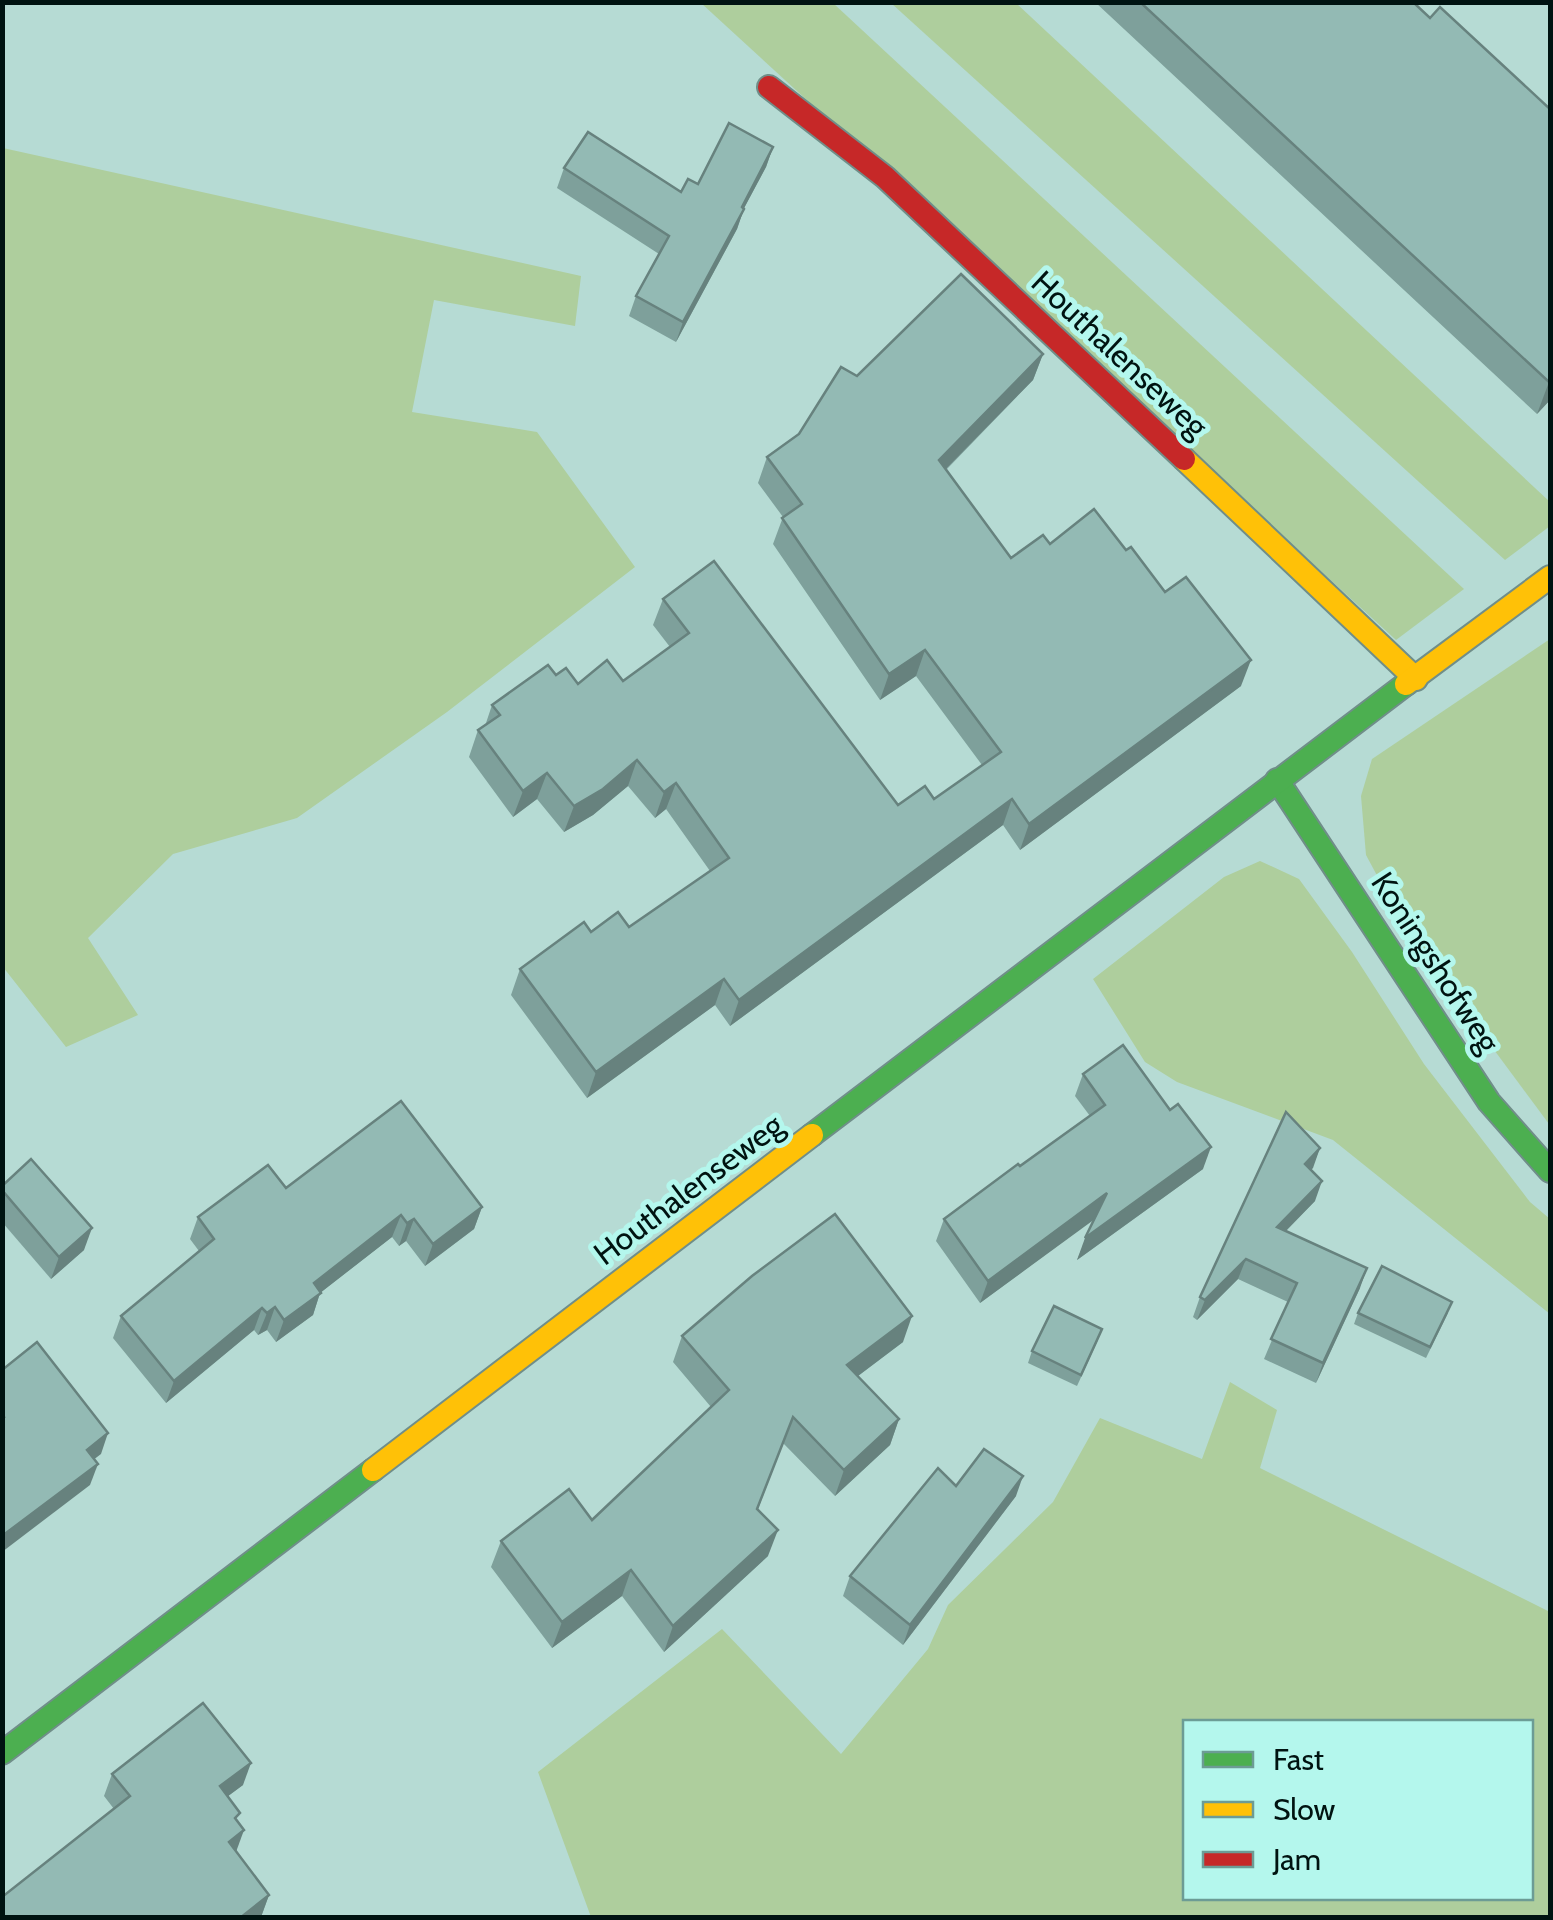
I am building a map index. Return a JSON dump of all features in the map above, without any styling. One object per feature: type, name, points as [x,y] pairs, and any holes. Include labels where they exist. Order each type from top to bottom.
[{"type":"street","name":"Houthalenseweg","points":[[768,87],[885,176],[1416,678]]},
{"type":"street","name":"Houthalenseweg","points":[[2,1753],[1277,780],[1550,577]]},
{"type":"street","name":"Koningshofweg","points":[[1277,780],[1490,1102],[1550,1170]]},
{"type":"green space","points":[[701,3],[833,3],[1464,589],[1396,640]]},
{"type":"green space","points":[[891,3],[1016,3],[1550,502],[1550,526],[1505,560]]},
{"type":"green space","points":[[3,148],[581,276],[575,326],[434,300],[412,412],[537,432],[635,567],[447,712],[297,818],[173,854],[88,938],[138,1015],[66,1047],[3,967]]},
{"type":"green space","points":[[1550,639],[1549,1124],[1409,935],[1366,855],[1361,796],[1372,759]]},
{"type":"green space","points":[[1260,861],[1299,879],[1352,952],[1424,1064],[1530,1202],[1550,1219],[1550,1314],[1333,1140],[1177,1082],[1145,1062],[1093,979],[1224,877]]},
{"type":"green space","points":[[1230,1382],[1277,1410],[1260,1468],[1550,1612],[1550,1917],[591,1917],[538,1772],[722,1629],[841,1754],[928,1649],[948,1605],[1053,1502],[1100,1418],[1202,1459]]},
{"type":"building","points":[[1140,2],[1413,2],[1430,18],[1440,7],[1550,109],[1549,382]]},
{"type":"building","points":[[729,123],[773,147],[683,322],[636,296],[669,236],[564,168],[588,132],[681,192],[688,179],[698,184]]},
{"type":"building","points":[[961,274],[1043,354],[939,460],[1011,558],[1043,535],[1050,544],[1094,509],[1126,550],[1131,547],[1165,592],[1186,577],[1251,660],[1029,824],[1012,799],[739,1000],[724,979],[596,1072],[520,969],[584,922],[591,932],[618,912],[629,927],[729,858],[676,783],[664,792],[637,760],[603,789],[574,806],[547,773],[523,791],[478,730],[500,715],[492,705],[548,665],[556,675],[566,668],[578,684],[607,660],[623,681],[689,633],[663,599],[714,561],[898,805],[925,786],[934,799],[1001,752],[925,650],[889,674],[782,518],[802,504],[767,457],[799,434],[841,367],[857,376]]},
{"type":"building","points":[[1123,1045],[1170,1110],[1178,1104],[1211,1147],[1085,1238],[1107,1193],[988,1281],[944,1219],[1105,1105],[1083,1074]]},
{"type":"building","points":[[401,1101],[482,1207],[433,1244],[414,1219],[407,1223],[401,1215],[314,1283],[321,1293],[284,1320],[275,1307],[267,1313],[262,1308],[174,1381],[121,1316],[214,1239],[198,1217],[268,1165],[286,1188]]},
{"type":"building","points":[[1286,1112],[1320,1148],[1305,1164],[1322,1181],[1277,1227],[1367,1268],[1323,1363],[1271,1339],[1297,1283],[1246,1259],[1205,1300],[1200,1297]]},
{"type":"building","points":[[31,1159],[92,1228],[59,1257],[2,1190]]},
{"type":"building","points":[[835,1214],[912,1316],[847,1365],[899,1419],[844,1470],[793,1417],[757,1509],[778,1530],[673,1626],[631,1570],[562,1622],[501,1541],[569,1489],[592,1520],[729,1390],[682,1336],[752,1276]]},
{"type":"building","points":[[1382,1266],[1452,1302],[1430,1347],[1358,1313]]},
{"type":"building","points":[[1054,1306],[1102,1329],[1081,1375],[1032,1351]]},
{"type":"building","points":[[37,1342],[108,1433],[87,1450],[98,1464],[2,1536],[2,1370]]},
{"type":"building","points":[[984,1449],[1023,1476],[910,1625],[850,1576],[938,1468],[956,1486]]},
{"type":"building","points":[[203,1703],[251,1763],[220,1786],[240,1813],[235,1818],[244,1830],[229,1842],[269,1895],[240,1918],[2,1918],[2,1897],[130,1796],[112,1774]]},
{"type":"traffic: fast","points":[[812,1135],[1406,684]]},
{"type":"traffic: fast","points":[[1277,780],[1489,1102],[1550,1171]]},
{"type":"traffic: fast","points":[[2,1753],[373,1470]]},
{"type":"traffic: slow","points":[[1184,459],[1416,679]]},
{"type":"traffic: slow","points":[[1406,684],[1550,577]]},
{"type":"traffic: slow","points":[[373,1470],[812,1135]]},
{"type":"traffic: jam","points":[[769,87],[885,177],[1184,459]]}]
